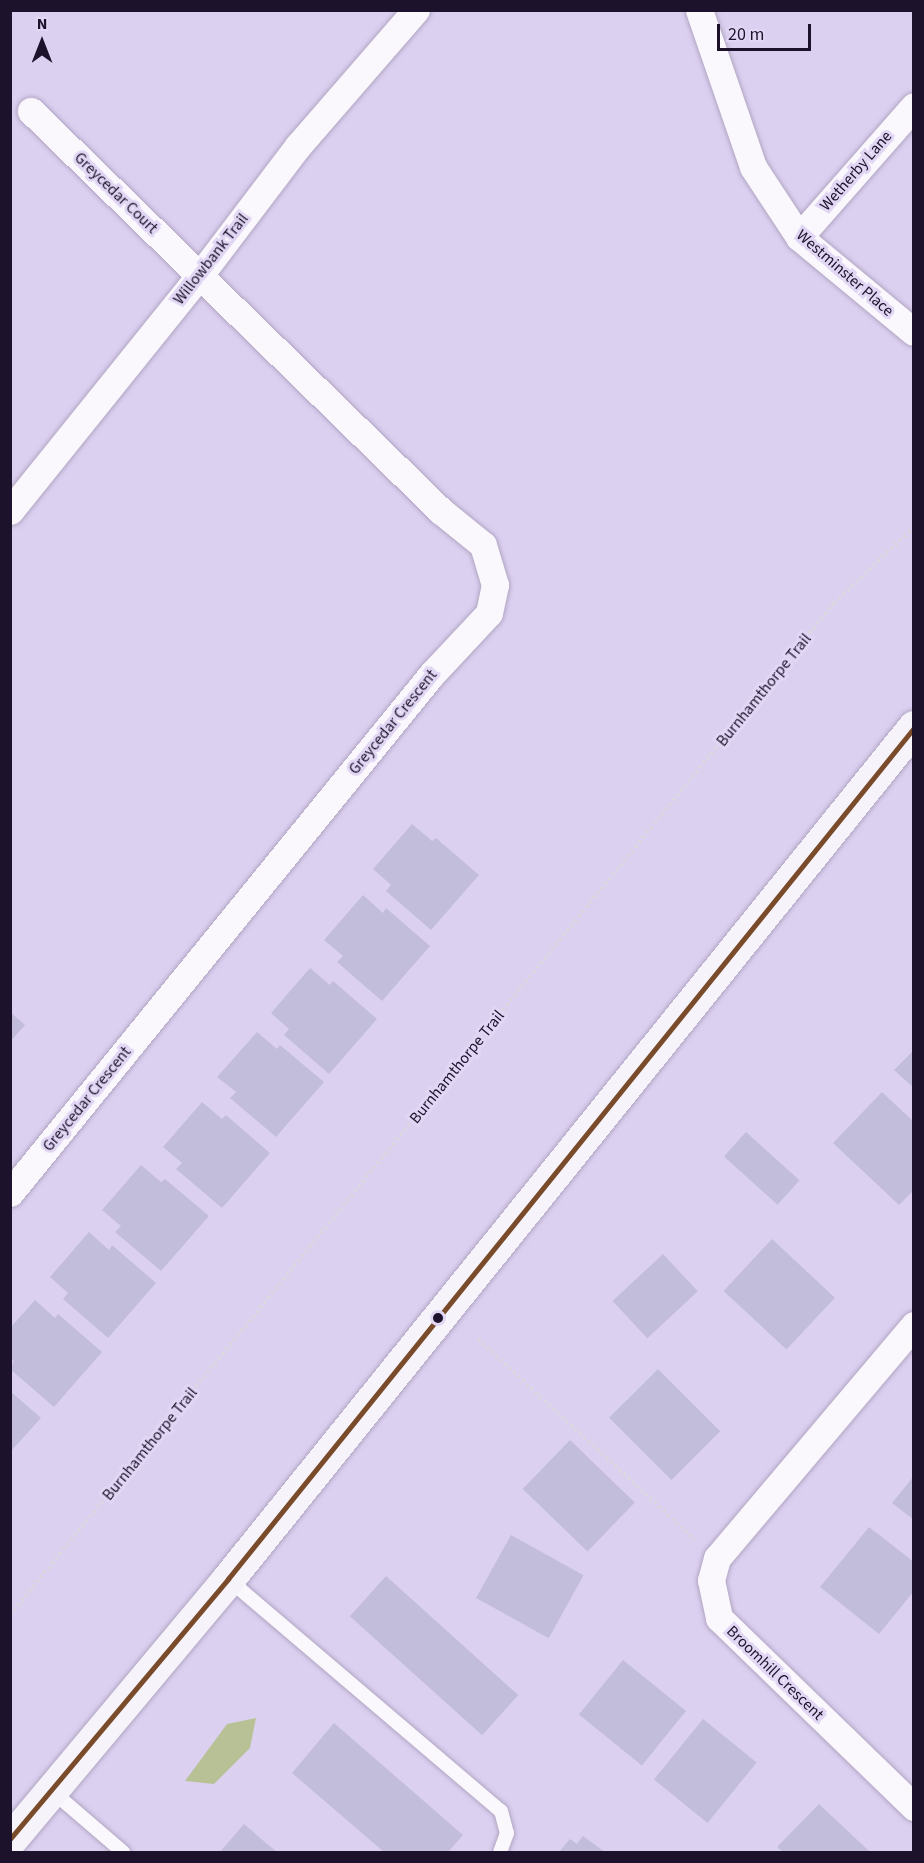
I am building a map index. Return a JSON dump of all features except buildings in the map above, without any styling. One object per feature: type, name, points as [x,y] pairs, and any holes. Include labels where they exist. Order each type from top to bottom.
[{"type":"main road","points":[[10,1840],[228,1579],[914,727]]},
{"type":"street","name":"Willowbank Trail","points":[[10,511],[200,275],[298,146],[416,10]]},
{"type":"street","name":"Westminster Place","points":[[699,10],[753,167],[799,237],[914,332]]},
{"type":"street","name":"Wetherby Lane","points":[[799,237],[914,105]]},
{"type":"street","name":"Greycedar Court","points":[[31,111],[200,275]]},
{"type":"street","name":"Greycedar Crescent","points":[[10,1193],[432,674],[489,613],[495,585],[483,544],[441,511],[200,275]]},
{"type":"street","name":"Broomhill Crescent","points":[[914,1325],[717,1558],[711,1580],[719,1618],[914,1807]]},
{"type":"lane","points":[[228,1579],[501,1811],[507,1833],[500,1852]]},
{"type":"lane","points":[[52,1791],[123,1852]]},
{"type":"path","name":"Burnhamthorpe Trail","points":[[10,1615],[834,603],[914,527]]},
{"type":"path","points":[[478,1339],[704,1547]]},
{"type":"green space","points":[[256,1718],[250,1748],[214,1784],[185,1781],[227,1724]]},
{"type":"transit line","points":[[10,1839],[228,1579],[914,728]]}]
